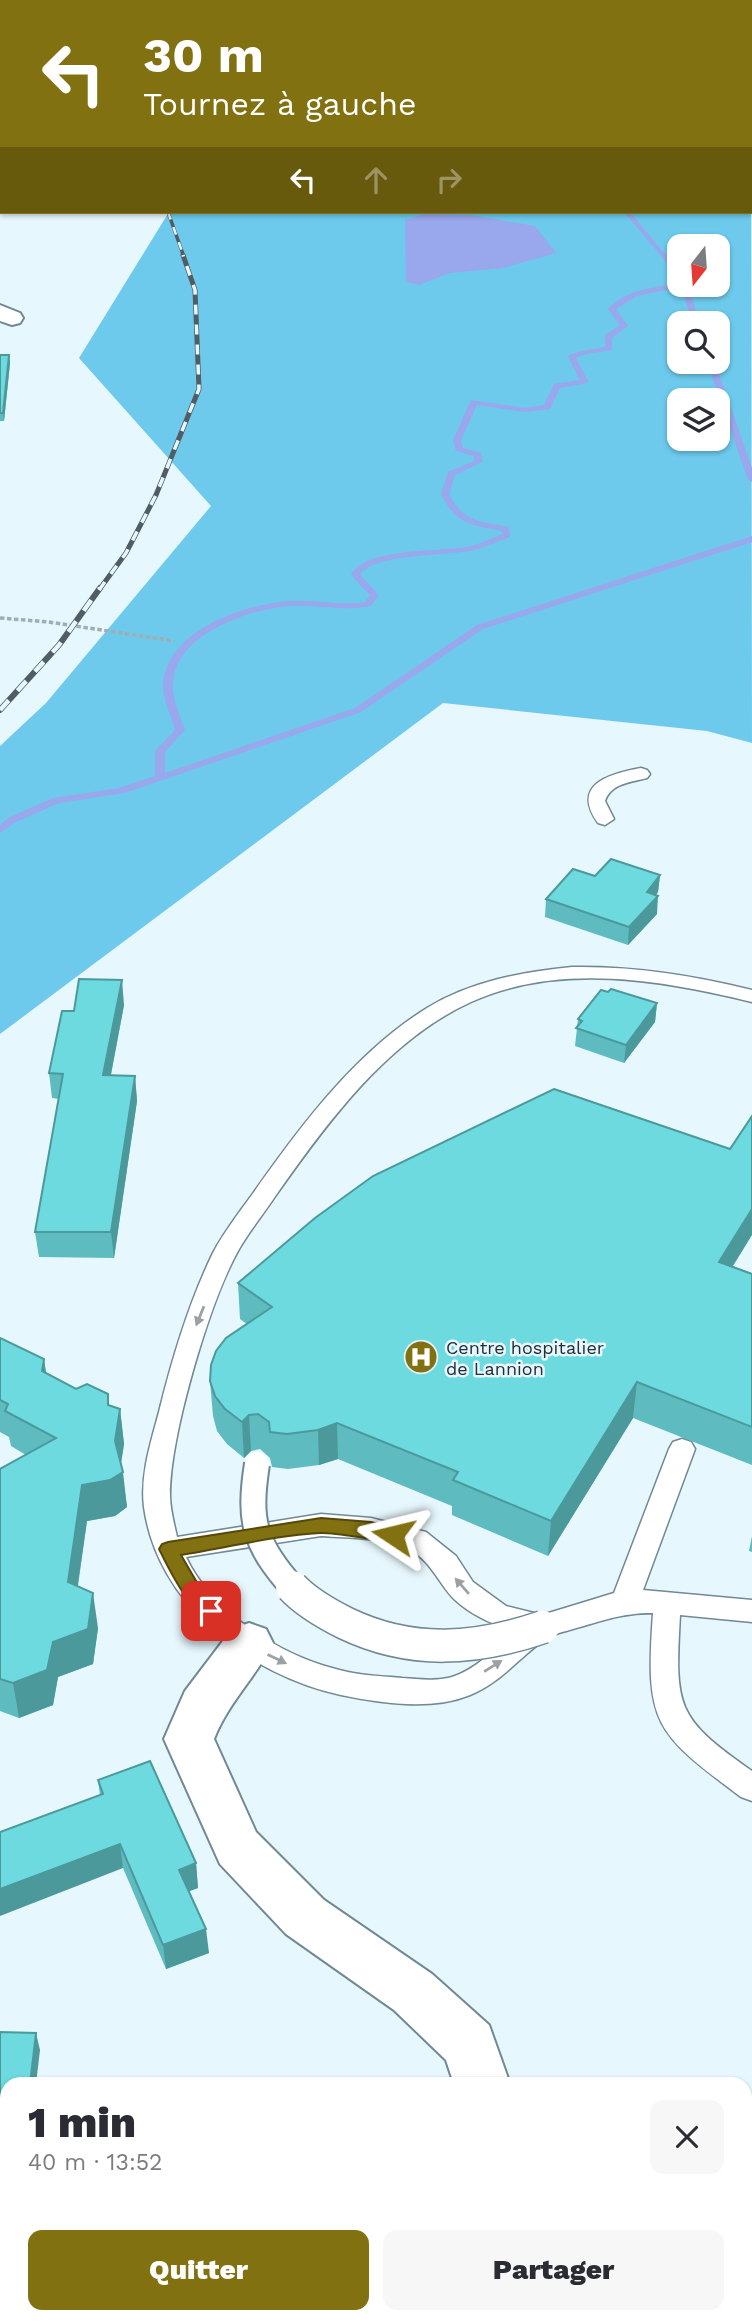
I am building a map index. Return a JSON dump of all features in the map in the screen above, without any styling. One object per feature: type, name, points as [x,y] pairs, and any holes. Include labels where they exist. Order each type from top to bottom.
[{"type":"street","points":[[249,1643],[202,1706],[189,1739],[238,1848],[305,1917],[413,1992],[469,2044],[480,2077]]},
{"type":"lane","points":[[605,820],[597,810],[595,802],[598,794],[614,780],[641,774]]},
{"type":"lane","points":[[543,1627],[504,1659],[456,1689],[394,1690],[333,1681],[277,1660],[229,1629],[192,1592],[168,1549],[157,1505],[159,1460],[184,1355],[225,1252],[280,1171],[374,1060],[413,1028],[462,998],[517,981],[564,973],[628,972],[706,984],[752,996]]},
{"type":"lane","points":[[624,1604],[682,1449]]},
{"type":"lane","points":[[257,1464],[253,1479],[252,1508],[258,1537],[279,1573],[293,1590],[321,1612],[354,1629],[390,1641],[430,1647],[469,1646],[508,1640],[617,1604],[667,1603],[752,1611]]},
{"type":"lane","points":[[168,1549],[321,1525],[371,1530],[416,1540],[446,1564],[463,1590],[498,1615],[543,1627]]},
{"type":"lane","points":[[667,1603],[665,1678],[668,1704],[673,1717],[696,1744],[752,1788]]},
{"type":"path","points":[[0,618],[49,622],[173,641]]},
{"type":"shaded area","points":[[168,214],[751,214],[752,743],[707,731],[443,703],[0,1034],[0,746],[46,703],[211,506],[79,358]]},
{"type":"shaded area","points":[[424,214],[470,215],[535,226],[556,253],[503,268],[450,273],[419,285],[406,282],[405,220]]},
{"type":"building","points":[[0,355],[9,355],[3,413],[0,413]]},
{"type":"building","points":[[611,859],[660,875],[647,892],[658,896],[629,927],[546,899],[573,869],[595,876]]},
{"type":"building","points":[[79,979],[122,980],[103,1075],[135,1076],[111,1232],[35,1232],[63,1074],[49,1073],[62,1011],[74,1011]]},
{"type":"building","points":[[611,989],[657,1003],[626,1045],[576,1028],[582,1021],[578,1019],[601,990],[608,992]]},
{"type":"building","points":[[554,1089],[730,1149],[752,1116],[752,1209],[719,1262],[752,1274],[752,1427],[637,1382],[551,1521],[453,1480],[458,1472],[337,1423],[318,1430],[287,1434],[270,1432],[269,1422],[258,1414],[249,1415],[242,1422],[225,1409],[215,1396],[210,1381],[211,1365],[216,1351],[226,1338],[272,1307],[238,1283],[315,1218],[373,1176]]},
{"type":"building","points":[[0,1338],[44,1359],[42,1371],[76,1389],[87,1384],[108,1394],[108,1405],[120,1409],[115,1441],[123,1472],[110,1480],[82,1485],[68,1582],[93,1593],[88,1629],[53,1642],[47,1670],[13,1683],[0,1679],[0,1469],[56,1438],[5,1411],[8,1404],[0,1400]]},
{"type":"building","points":[[150,1761],[196,1863],[179,1870],[206,1929],[163,1945],[120,1844],[0,1889],[0,1832],[103,1794],[98,1780]]},
{"type":"building","points":[[0,2032],[36,2033],[31,2077],[0,2077]]},
{"type":"waterway","points":[[629,214],[667,260]]},
{"type":"waterway","points":[[160,776],[160,751],[180,730],[168,683],[172,665],[182,650],[197,636],[215,625],[256,609],[293,603],[340,606],[368,604],[375,595],[355,575],[359,568],[383,558],[473,548],[507,535],[506,529],[462,517],[445,494],[451,474],[478,462],[478,455],[459,449],[457,440],[474,402],[525,410],[547,407],[557,386],[584,381],[572,357],[609,348],[608,337],[624,326],[612,309],[618,303],[644,292],[667,288]]},
{"type":"waterway","points":[[688,298],[693,311]]},
{"type":"waterway","points":[[715,374],[752,480]]},
{"type":"waterway","points":[[0,830],[12,820],[57,800],[121,791],[358,710],[480,627],[752,539]]},
{"type":"railway","points":[[169,214],[184,257]]},
{"type":"railway","points":[[99,590],[126,553],[156,495],[199,389],[195,290],[183,255]]},
{"type":"railway","points":[[0,710],[59,645],[100,588]]},
{"type":"place","name":"Centre hospitalier de Lannion","points":[[421,1357]]},
{"type":"route","points":[[211,1611],[192,1592],[168,1549],[321,1525],[393,1535]]}]
